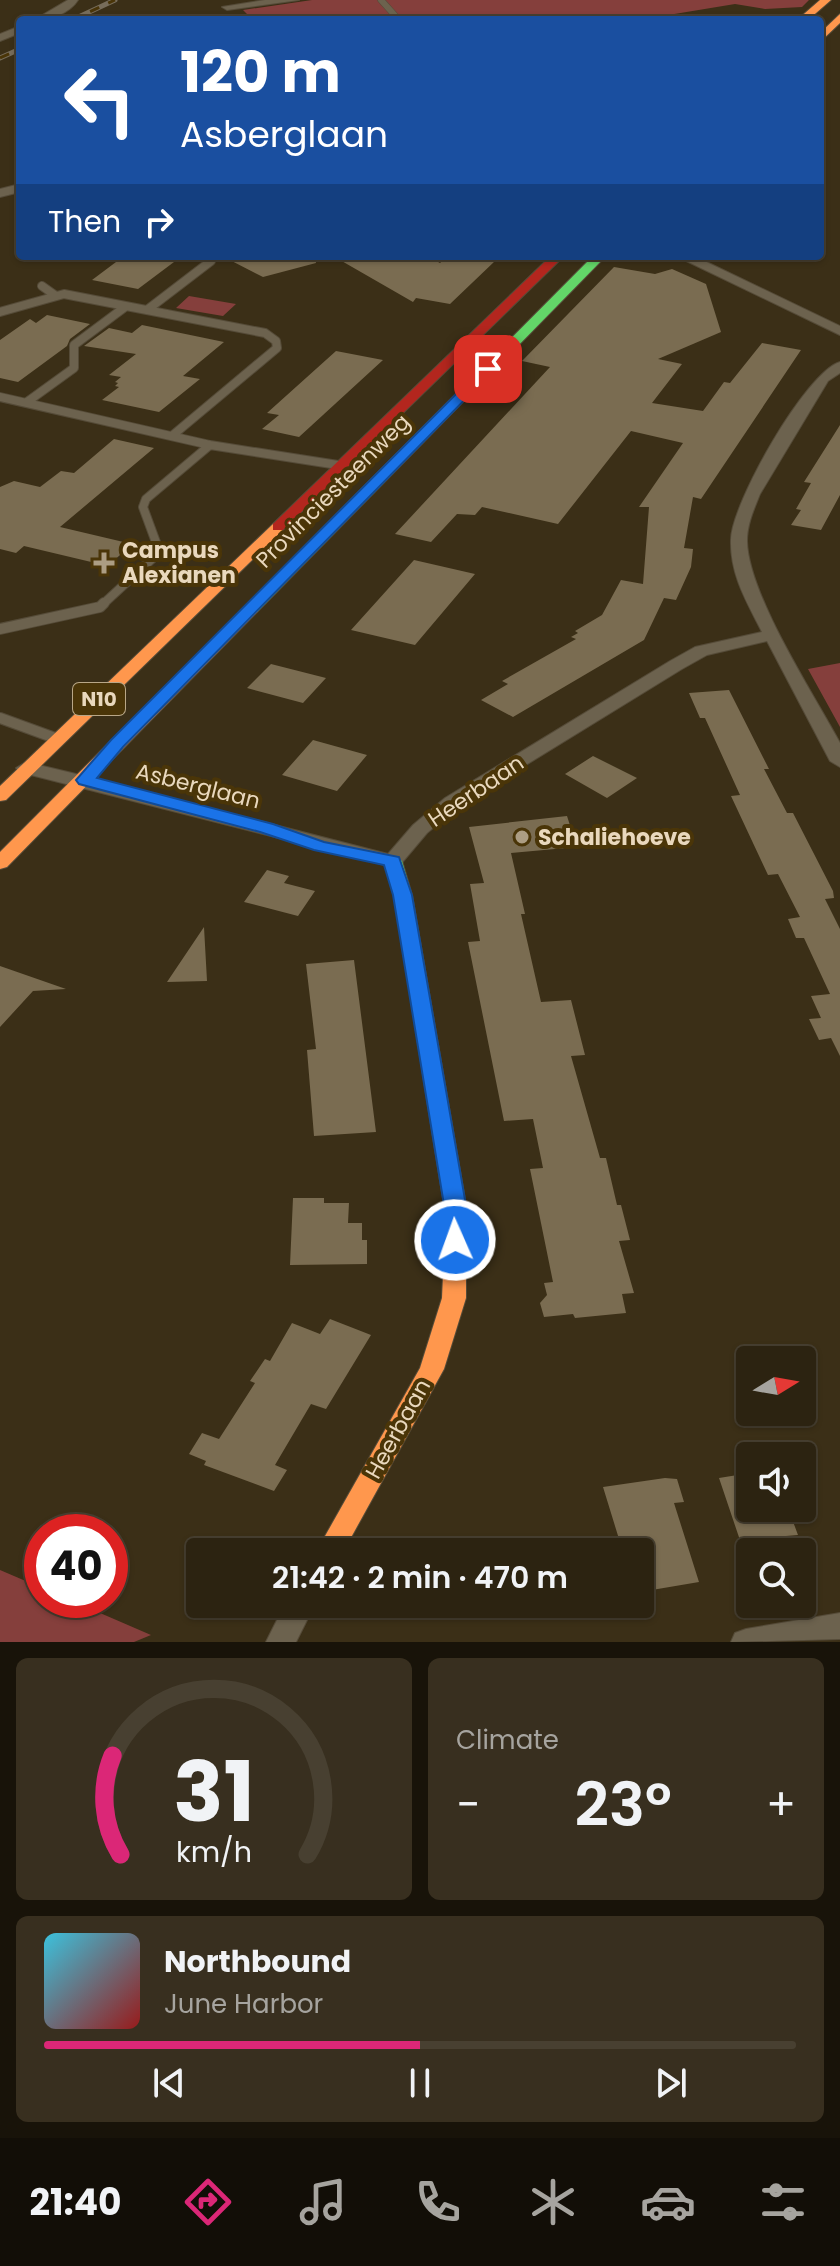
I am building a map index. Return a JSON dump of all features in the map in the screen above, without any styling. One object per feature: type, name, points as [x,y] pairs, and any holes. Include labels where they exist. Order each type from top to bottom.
[{"type":"main road","points":[[807,16],[826,0]]},
{"type":"main road","points":[[824,35],[840,17]]},
{"type":"main road","name":"Provinciesteenweg","points":[[0,796],[554,260]]},
{"type":"main road","name":"Provinciesteenweg","points":[[0,863],[596,260]]},
{"type":"main road","name":"Heerbaan","points":[[337,1538],[432,1369],[454,1298],[456,1211],[403,895],[393,861]]},
{"type":"street","points":[[48,16],[69,6],[73,0]]},
{"type":"street","points":[[223,4],[294,0]]},
{"type":"street","points":[[691,260],[840,331]]},
{"type":"street","points":[[840,366],[823,378],[747,504],[740,530],[739,555],[746,584],[771,635],[840,761]]},
{"type":"street","name":"Heerbaan","points":[[393,861],[420,829],[452,802],[676,665],[701,651],[771,635]]},
{"type":"street","name":"Asberglaan","points":[[26,768],[85,780],[266,828],[320,846],[393,861]]},
{"type":"street","points":[[281,1642],[293,1618]]},
{"type":"street","points":[[746,1642],[840,1626]]},
{"type":"lane","points":[[381,0],[395,16]]},
{"type":"lane","points":[[147,310],[212,260]]},
{"type":"lane","points":[[42,286],[56,296]]},
{"type":"lane","points":[[0,312],[64,294],[265,333],[276,341],[277,348],[173,435]]},
{"type":"lane","points":[[27,402],[74,368],[74,345],[125,307]]},
{"type":"lane","points":[[0,397],[210,445],[340,466]]},
{"type":"lane","points":[[0,629],[100,607],[153,558],[157,545],[143,507],[146,499],[210,445]]},
{"type":"lane","points":[[1,717],[57,739]]},
{"type":"shaded area","points":[[312,0],[809,0],[802,7],[765,9],[735,4],[662,16],[249,16],[243,10]]},
{"type":"shaded area","points":[[189,296],[236,304],[223,316],[176,308]]},
{"type":"shaded area","points":[[840,663],[840,727],[808,669]]},
{"type":"shaded area","points":[[0,1570],[24,1580],[24,1618],[112,1618],[151,1635],[134,1642],[0,1642]]},
{"type":"building","points":[[119,260],[177,260],[138,289],[92,280]]},
{"type":"building","points":[[230,260],[316,260],[316,263],[263,277]]},
{"type":"building","points":[[340,260],[495,261],[450,304],[416,298],[413,302]]},
{"type":"building","points":[[614,267],[655,274],[672,269],[706,284],[721,332],[658,359],[682,364],[652,403],[703,411],[724,382],[730,383],[762,343],[801,350],[701,499],[693,497],[684,548],[693,549],[691,567],[676,600],[664,598],[644,640],[513,717],[481,700],[508,684],[502,681],[576,639],[571,637],[578,633],[575,631],[602,615],[621,580],[643,584],[649,507],[639,507],[683,443],[631,431],[558,524],[482,507],[475,515],[457,514],[431,542],[395,534],[550,367],[522,361]]},
{"type":"building","points":[[47,315],[90,324],[70,339],[67,346],[18,382],[0,378],[0,340],[30,319],[36,323]]},
{"type":"building","points":[[142,325],[224,342],[183,376],[200,379],[159,412],[102,400],[119,387],[115,386],[118,383],[115,382],[121,377],[109,375],[136,354],[84,346],[109,328],[132,333]]},
{"type":"building","points":[[336,351],[383,360],[299,437],[262,429],[279,415],[267,413]]},
{"type":"building","points":[[840,425],[840,495],[821,530],[791,525],[801,510],[796,509],[811,483],[804,482]]},
{"type":"building","points":[[114,439],[154,448],[60,527],[132,544],[108,566],[24,546],[16,553],[0,549],[0,487],[14,481],[40,487],[61,471],[74,473]]},
{"type":"building","points":[[414,560],[475,574],[415,645],[351,630]]},
{"type":"building","points":[[271,664],[326,678],[303,703],[247,688]]},
{"type":"building","points":[[729,690],[769,769],[764,769],[787,813],[793,813],[833,891],[834,898],[825,899],[840,929],[840,1056],[831,1038],[819,1040],[809,1019],[821,1018],[811,996],[830,994],[804,938],[796,938],[788,919],[800,917],[778,874],[768,875],[731,796],[740,795],[705,718],[700,718],[689,693]]},
{"type":"building","points":[[313,740],[367,755],[337,791],[282,775]]},
{"type":"building","points":[[593,756],[637,778],[607,798],[565,774]]},
{"type":"building","points":[[567,816],[577,847],[511,853],[541,1002],[571,1000],[585,1055],[571,1056],[600,1158],[606,1158],[617,1205],[621,1205],[630,1240],[619,1241],[634,1293],[622,1294],[626,1313],[575,1318],[573,1314],[544,1317],[540,1303],[547,1295],[544,1283],[553,1282],[530,1169],[543,1168],[533,1119],[504,1121],[468,942],[480,941],[470,884],[484,883],[469,827]]},
{"type":"building","points":[[267,870],[289,876],[284,883],[315,891],[298,916],[244,902]]},
{"type":"building","points":[[204,927],[207,981],[167,982]]},
{"type":"building","points":[[354,960],[376,1132],[314,1136],[307,1050],[316,1049],[306,964]]},
{"type":"building","points":[[0,966],[66,989],[33,991],[0,1027]]},
{"type":"building","points":[[293,1198],[324,1198],[324,1203],[349,1203],[348,1223],[362,1223],[362,1240],[367,1240],[367,1264],[290,1265]]},
{"type":"building","points":[[330,1319],[371,1335],[326,1409],[311,1404],[275,1465],[287,1470],[274,1491],[204,1465],[206,1461],[189,1454],[202,1433],[219,1439],[255,1383],[250,1381],[265,1359],[270,1361],[292,1323],[320,1334]]},
{"type":"building","points":[[736,1475],[736,1522],[793,1522],[798,1535],[739,1538],[719,1478]]},
{"type":"building","points":[[677,1479],[684,1502],[674,1503],[699,1582],[654,1590],[654,1538],[619,1538],[603,1487]]},
{"type":"railway","points":[[81,16],[115,0]]},
{"type":"railway","points":[[0,58],[16,51]]},
{"type":"traffic: fast","points":[[251,609],[596,260]]},
{"type":"traffic: fast","points":[[393,861],[403,895],[456,1211],[455,1254]]},
{"type":"traffic: slow","points":[[807,16],[826,0]]},
{"type":"traffic: slow","points":[[824,35],[840,17]]},
{"type":"traffic: slow","points":[[0,796],[278,527]]},
{"type":"traffic: slow","points":[[0,863],[251,609]]},
{"type":"traffic: slow","points":[[337,1538],[432,1369],[454,1298],[455,1254]]},
{"type":"traffic: jam","points":[[278,527],[554,260]]},
{"type":"place","name":"Campus Alexianen","points":[[104,563]]},
{"type":"place","name":"Schaliehoeve","points":[[522,837]]},
{"type":"route","points":[[455,1240],[456,1211],[403,895],[393,861],[320,846],[289,834],[85,780],[117,743],[488,369]]}]
